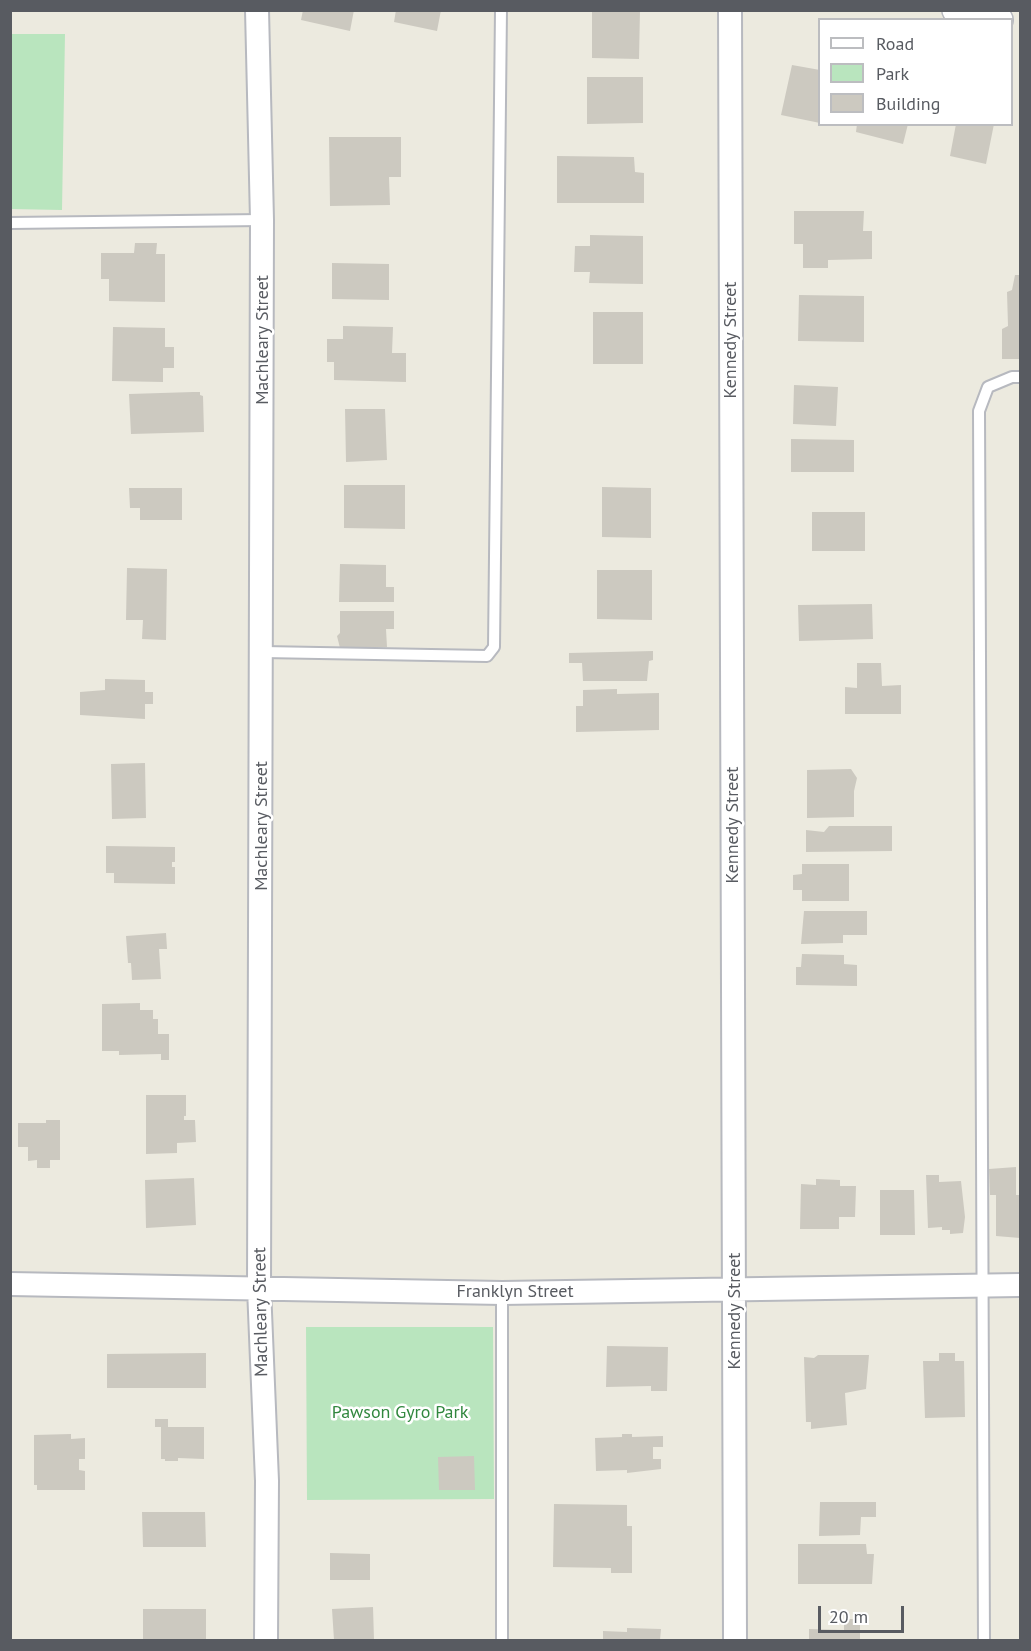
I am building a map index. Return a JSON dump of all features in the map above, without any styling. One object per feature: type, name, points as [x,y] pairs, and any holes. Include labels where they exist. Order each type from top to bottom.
[{"type":"street","name":"Machleary Street","points":[[257,10],[262,220],[263,652],[259,1288],[267,1481],[266,1641]]},
{"type":"street","name":"Kennedy Street","points":[[730,10],[735,1641]]},
{"type":"street","points":[[956,10],[990,18]]},
{"type":"street","name":"Franklyn Street","points":[[10,1284],[502,1293],[1020,1285]]},
{"type":"lane","points":[[263,652],[487,656],[494,648],[501,10]]},
{"type":"lane","points":[[10,223],[262,220]]},
{"type":"lane","points":[[984,1641],[979,411],[988,387],[1012,377],[1020,377]]},
{"type":"lane","points":[[502,1293],[502,1641]]},
{"type":"green space","points":[[11,34],[65,34],[62,210],[11,209]]},
{"type":"green space","name":"Pawson Gyro Park","points":[[306,1327],[493,1327],[494,1499],[307,1500]]},
{"type":"building","points":[[303,10],[354,10],[350,31],[301,20]]},
{"type":"building","points":[[396,10],[441,10],[437,31],[394,22]]},
{"type":"building","points":[[592,10],[640,10],[639,59],[592,58]]},
{"type":"building","points":[[792,65],[818,70],[818,123],[781,115]]},
{"type":"building","points":[[587,77],[643,77],[643,123],[587,124]]},
{"type":"building","points":[[857,126],[908,126],[903,144],[856,132]]},
{"type":"building","points":[[956,126],[994,126],[986,164],[950,156]]},
{"type":"building","points":[[329,137],[401,137],[401,177],[389,177],[390,205],[330,206]]},
{"type":"building","points":[[557,156],[634,157],[635,172],[644,173],[644,203],[557,203]]},
{"type":"building","points":[[794,211],[864,211],[863,231],[872,231],[872,259],[828,260],[828,268],[803,268],[803,244],[794,244]]},
{"type":"building","points":[[590,235],[643,236],[643,284],[589,283],[590,272],[574,272],[575,246],[590,246]]},
{"type":"building","points":[[135,243],[157,243],[156,254],[165,254],[165,302],[109,301],[109,279],[101,279],[101,253],[134,253]]},
{"type":"building","points":[[332,263],[389,264],[389,300],[332,299]]},
{"type":"building","points":[[1015,275],[1020,275],[1020,359],[1002,359],[1002,329],[1008,326],[1007,292],[1012,290]]},
{"type":"building","points":[[799,295],[864,296],[864,342],[798,341]]},
{"type":"building","points":[[593,312],[643,312],[643,364],[593,364]]},
{"type":"building","points":[[343,326],[393,327],[392,353],[406,353],[406,382],[334,380],[334,362],[327,362],[327,339],[343,339]]},
{"type":"building","points":[[113,327],[165,328],[165,347],[174,347],[174,368],[163,368],[163,382],[112,381]]},
{"type":"building","points":[[794,385],[838,387],[836,426],[793,424]]},
{"type":"building","points":[[200,392],[203,396],[204,432],[131,434],[129,394]]},
{"type":"building","points":[[345,409],[385,409],[387,460],[346,462]]},
{"type":"building","points":[[791,439],[854,440],[854,472],[791,472]]},
{"type":"building","points":[[344,485],[405,485],[405,529],[344,528]]},
{"type":"building","points":[[602,487],[651,488],[651,538],[602,537]]},
{"type":"building","points":[[129,488],[182,488],[182,520],[140,520],[140,508],[130,508]]},
{"type":"building","points":[[812,512],[865,512],[865,551],[812,551]]},
{"type":"building","points":[[340,564],[386,565],[386,587],[394,587],[394,602],[339,602]]},
{"type":"building","points":[[127,568],[167,569],[166,640],[142,639],[143,620],[126,620]]},
{"type":"building","points":[[597,570],[652,570],[652,620],[597,619]]},
{"type":"building","points":[[872,604],[873,639],[799,641],[798,605]]},
{"type":"building","points":[[340,611],[394,611],[394,629],[386,629],[387,647],[340,648],[337,636],[340,633]]},
{"type":"building","points":[[653,651],[653,660],[649,661],[647,681],[583,681],[582,663],[569,663],[569,653]]},
{"type":"building","points":[[857,663],[881,663],[882,686],[901,685],[901,714],[845,714],[845,687],[857,688]]},
{"type":"building","points":[[105,679],[145,680],[145,692],[153,692],[153,704],[145,704],[145,719],[80,715],[80,692],[105,690]]},
{"type":"building","points":[[617,689],[617,694],[659,693],[659,730],[576,732],[576,706],[583,706],[583,690]]},
{"type":"building","points":[[145,763],[146,818],[112,819],[111,764]]},
{"type":"building","points":[[851,769],[857,778],[854,791],[854,817],[807,818],[807,770]]},
{"type":"building","points":[[829,826],[892,826],[892,851],[806,852],[806,830],[824,832]]},
{"type":"building","points":[[106,846],[175,847],[175,862],[172,862],[172,867],[175,867],[175,884],[114,883],[114,873],[106,873]]},
{"type":"building","points":[[802,864],[849,864],[849,901],[802,901],[802,890],[793,890],[793,875],[802,874]]},
{"type":"building","points":[[804,911],[867,911],[867,935],[843,935],[843,943],[801,944]]},
{"type":"building","points":[[166,933],[167,949],[159,949],[161,979],[132,980],[126,936]]},
{"type":"building","points":[[802,954],[844,955],[844,964],[857,965],[857,986],[796,985],[796,967],[801,967]]},
{"type":"building","points":[[140,1003],[140,1010],[153,1010],[153,1019],[158,1019],[158,1034],[169,1034],[169,1060],[161,1060],[161,1054],[119,1055],[119,1051],[102,1051],[102,1004]]},
{"type":"building","points":[[146,1095],[186,1095],[184,1120],[195,1120],[196,1142],[177,1143],[177,1153],[146,1154]]},
{"type":"building","points":[[46,1120],[60,1120],[60,1160],[50,1160],[50,1168],[37,1168],[37,1160],[28,1161],[28,1147],[18,1147],[18,1123],[46,1123]]},
{"type":"building","points":[[1016,1167],[1016,1195],[1020,1195],[1020,1238],[996,1236],[996,1195],[990,1195],[989,1169]]},
{"type":"building","points":[[926,1175],[939,1175],[939,1182],[961,1181],[965,1217],[963,1233],[950,1234],[950,1230],[942,1230],[942,1227],[928,1228]]},
{"type":"building","points":[[194,1178],[196,1225],[146,1228],[145,1180]]},
{"type":"building","points":[[816,1179],[840,1180],[840,1186],[856,1186],[855,1217],[839,1217],[839,1229],[800,1229],[801,1184],[816,1185]]},
{"type":"building","points":[[880,1190],[914,1190],[915,1235],[880,1235]]},
{"type":"building","points":[[607,1346],[668,1347],[667,1391],[651,1391],[651,1386],[606,1387]]},
{"type":"building","points":[[206,1353],[206,1388],[107,1388],[107,1354]]},
{"type":"building","points":[[939,1353],[955,1353],[955,1361],[964,1361],[965,1417],[925,1418],[923,1361],[939,1361]]},
{"type":"building","points":[[818,1355],[869,1355],[866,1389],[845,1393],[847,1425],[811,1429],[811,1422],[806,1422],[804,1357],[814,1358]]},
{"type":"building","points":[[155,1419],[168,1419],[168,1427],[204,1427],[204,1459],[178,1458],[178,1461],[165,1461],[161,1459],[161,1427],[155,1427]]},
{"type":"building","points":[[71,1434],[71,1439],[85,1438],[85,1459],[79,1459],[79,1470],[85,1471],[85,1490],[37,1490],[37,1485],[34,1485],[34,1435]]},
{"type":"building","points":[[622,1434],[632,1434],[632,1437],[663,1436],[663,1447],[653,1447],[653,1459],[661,1459],[661,1469],[627,1473],[627,1470],[596,1471],[595,1438],[622,1437]]},
{"type":"building","points":[[474,1456],[475,1490],[439,1490],[438,1457]]},
{"type":"building","points":[[820,1502],[876,1502],[876,1517],[861,1517],[860,1535],[819,1536]]},
{"type":"building","points":[[554,1504],[627,1505],[627,1526],[632,1526],[632,1573],[611,1573],[611,1568],[553,1567]]},
{"type":"building","points":[[142,1512],[205,1512],[206,1547],[143,1547]]},
{"type":"building","points":[[798,1544],[866,1544],[867,1554],[874,1554],[872,1584],[798,1584]]},
{"type":"building","points":[[330,1553],[370,1554],[370,1580],[330,1580]]},
{"type":"building","points":[[373,1607],[374,1640],[334,1640],[332,1609]]},
{"type":"building","points":[[143,1609],[206,1609],[206,1640],[143,1640]]},
{"type":"building","points":[[844,1619],[860,1619],[860,1640],[809,1640],[809,1629],[844,1630]]},
{"type":"building","points":[[627,1628],[661,1629],[660,1640],[603,1640],[603,1631],[627,1632]]}]
